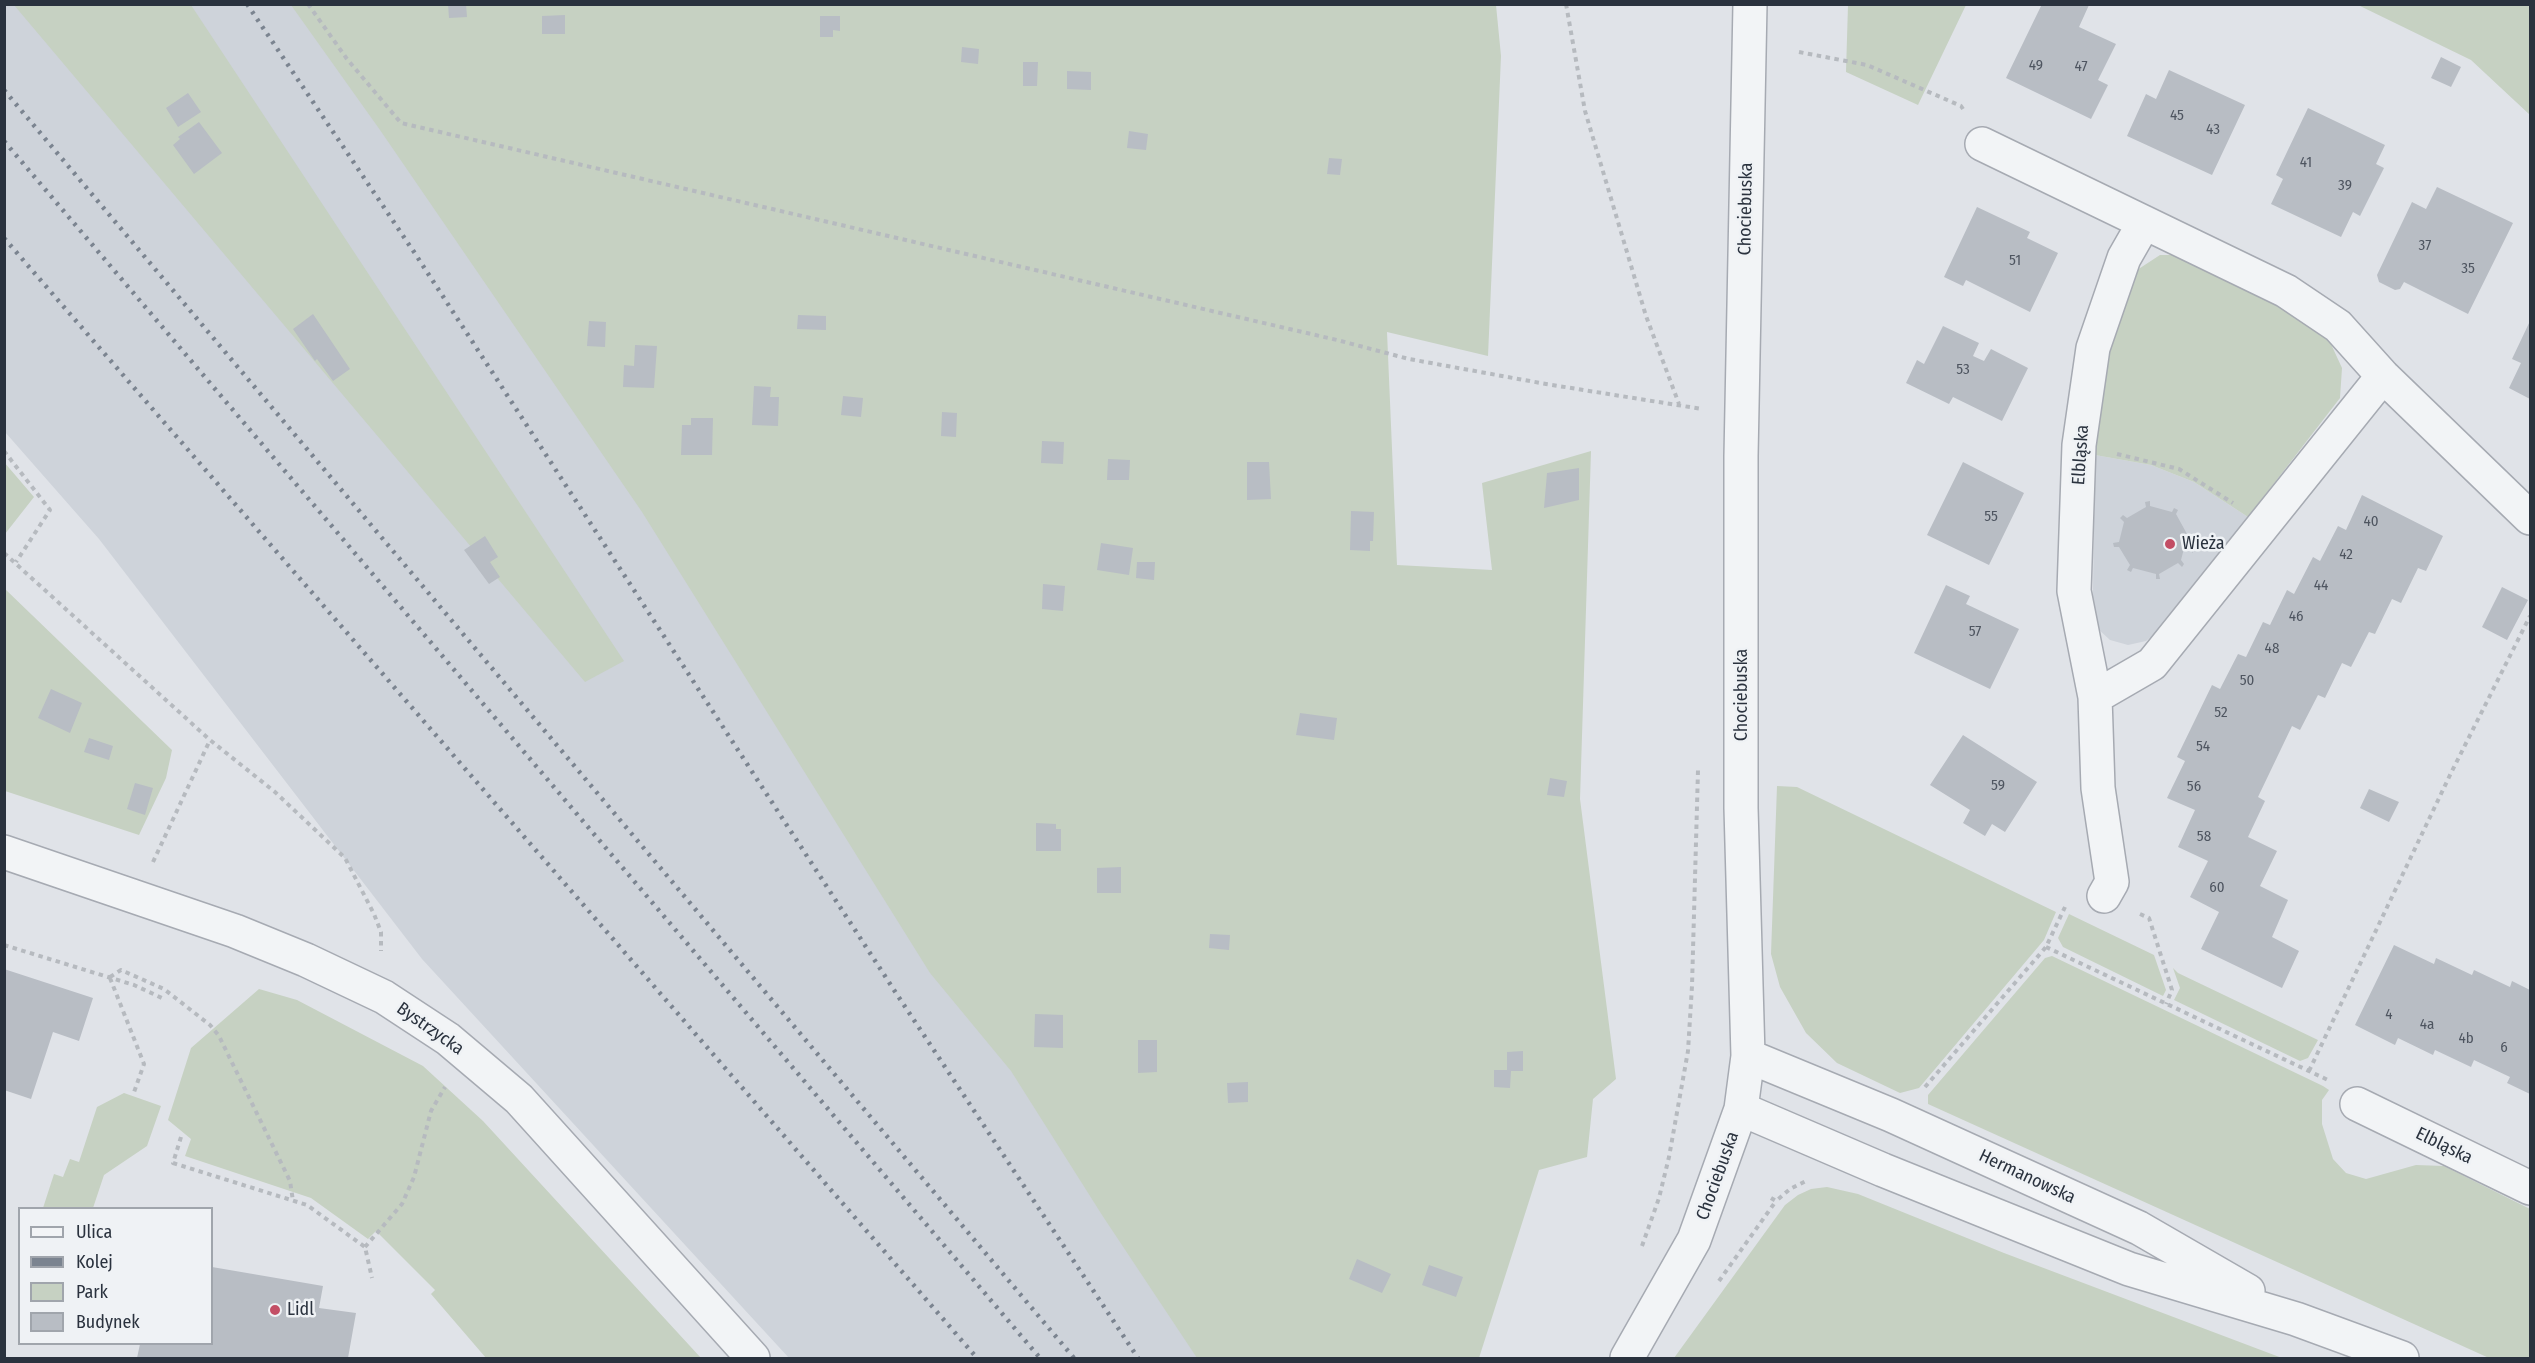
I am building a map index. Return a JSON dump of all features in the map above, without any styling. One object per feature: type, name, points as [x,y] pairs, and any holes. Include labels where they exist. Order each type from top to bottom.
[{"type":"street","name":"Chociebuska","points":[[1627,1359],[1694,1240],[1741,1109],[1748,1056],[1741,808],[1742,413],[1750,4]]},
{"type":"street","points":[[1982,144],[2286,291],[2338,326],[2383,376],[2530,518]]},
{"type":"street","name":"Elbląska","points":[[2104,896],[2112,882],[2098,788],[2095,697],[2074,591],[2079,445],[2093,348],[2124,258],[2144,223]]},
{"type":"street","points":[[2095,697],[2152,664],[2383,376]]},
{"type":"street","name":"Bystrzycka","points":[[4,852],[235,931],[369,989],[448,1039],[519,1099],[753,1359]]},
{"type":"street","name":"Hermanowska","points":[[1748,1056],[1891,1114],[2139,1228],[2296,1319]]},
{"type":"street","name":"Elbląska","points":[[2357,1104],[2530,1188]]},
{"type":"street","name":"Hermanowska","points":[[1741,1109],[2129,1269],[2296,1319],[2402,1359]]},
{"type":"path","points":[[308,4],[347,59],[401,123],[1337,340],[1409,359],[1546,384],[1742,413]]},
{"type":"path","points":[[1566,4],[1585,111],[1646,316],[1679,405]]},
{"type":"path","points":[[1799,52],[1867,65],[1961,106],[1982,144]]},
{"type":"path","points":[[2079,445],[2179,469],[2264,522]]},
{"type":"path","points":[[4,451],[50,510],[16,562]]},
{"type":"path","points":[[4,553],[210,740],[275,792],[345,858],[381,932],[381,952],[369,989]]},
{"type":"path","points":[[2309,1071],[2451,773],[2530,616]]},
{"type":"path","points":[[138,898],[210,740]]},
{"type":"path","points":[[2104,896],[2149,918],[2172,990],[2166,1004]]},
{"type":"path","points":[[4,945],[134,985],[162,998]]},
{"type":"path","points":[[1920,1093],[2046,947],[2339,1086],[2357,1104]]},
{"type":"path","points":[[110,977],[121,970],[164,989],[210,1024],[219,1036],[290,1181],[293,1201]]},
{"type":"path","points":[[110,977],[144,1064],[133,1095]]},
{"type":"path","points":[[365,1247],[402,1204],[414,1177],[431,1112],[449,1079],[468,1055]]},
{"type":"path","points":[[181,1137],[174,1163],[307,1205],[365,1247],[372,1278]]},
{"type":"path","points":[[1669,1157],[1678,1161]]},
{"type":"shaded area","points":[[4,5],[313,5],[1206,1358],[789,1358],[422,959],[99,539],[5,432]]},
{"type":"shaded area","points":[[2095,455],[2151,465],[2194,482],[2248,517],[2160,629],[2146,641],[2128,645],[2110,640],[2096,627],[2090,609],[2093,591]]},
{"type":"green space","points":[[14,5],[191,5],[624,661],[585,682]]},
{"type":"green space","points":[[291,5],[1496,5],[1501,56],[1488,356],[1387,332],[1397,565],[1492,570],[1482,483],[1591,451],[1580,799],[1616,1079],[1593,1099],[1587,1157],[1539,1170],[1479,1358],[1197,1358],[1102,1215],[1011,1071],[930,973],[642,512],[380,130]]},
{"type":"green space","points":[[1848,5],[1966,5],[1918,105],[1846,72]]},
{"type":"green space","points":[[2358,5],[2530,5],[2530,115],[2471,60]]},
{"type":"green space","points":[[2160,255],[2188,255],[2325,331],[2342,368],[2340,398],[2248,517],[2194,482],[2151,465],[2095,455],[2095,407],[2107,348],[2134,272]]},
{"type":"green space","points":[[4,462],[34,497],[5,534],[4,534]]},
{"type":"green space","points":[[4,588],[172,750],[166,778],[139,835],[5,791]]},
{"type":"green space","points":[[1777,786],[1797,787],[2056,912],[2044,940],[1919,1088],[1900,1093],[1837,1063],[1806,1033],[1780,987],[1771,954]]},
{"type":"green space","points":[[2069,914],[2154,955],[2166,990],[2163,996],[2063,947],[2058,938]]},
{"type":"green space","points":[[2052,956],[2329,1090],[2322,1100],[2322,1124],[2333,1159],[2346,1173],[2366,1179],[2416,1165],[2444,1166],[2530,1209],[2530,1358],[2489,1358],[1928,1104],[1928,1095],[2045,958]]},
{"type":"green space","points":[[2173,968],[2178,973],[2318,1040],[2308,1058],[2300,1061],[2174,1000],[2180,988]]},
{"type":"green space","points":[[259,989],[297,1000],[423,1066],[483,1121],[701,1358],[486,1358],[431,1294],[435,1290],[376,1231],[368,1239],[311,1198],[185,1156],[191,1139],[168,1120],[191,1048]]},
{"type":"green space","points":[[124,1093],[161,1106],[147,1146],[104,1175],[93,1207],[43,1207],[54,1174],[63,1177],[70,1159],[79,1162],[97,1107]]},
{"type":"green space","points":[[1827,1187],[1858,1194],[2004,1253],[2282,1358],[1674,1358],[1785,1205],[1811,1189]]},
{"type":"building","points":[[448,4],[466,4],[467,17],[449,18]]},
{"type":"building","points":[[2042,4],[2089,5],[2079,27],[2116,44],[2098,80],[2108,85],[2091,119],[2006,78]]},
{"type":"building","points":[[565,15],[565,34],[542,34],[542,16]]},
{"type":"building","points":[[820,16],[840,16],[840,31],[833,30],[833,37],[820,37]]},
{"type":"building","points":[[962,47],[979,49],[978,64],[961,62]]},
{"type":"building","points":[[2441,57],[2461,67],[2451,87],[2431,78]]},
{"type":"building","points":[[1023,62],[1038,62],[1037,86],[1023,86]]},
{"type":"building","points":[[2169,70],[2245,105],[2212,175],[2127,136],[2146,94],[2156,99]]},
{"type":"building","points":[[1067,71],[1091,72],[1091,90],[1067,89]]},
{"type":"building","points":[[188,93],[201,112],[178,127],[166,108]]},
{"type":"building","points":[[2308,108],[2385,145],[2376,164],[2384,168],[2360,216],[2353,212],[2341,237],[2271,204],[2283,179],[2276,175]]},
{"type":"building","points":[[199,122],[222,153],[194,174],[173,145],[180,139],[178,137]]},
{"type":"building","points":[[1129,131],[1148,134],[1146,150],[1127,148]]},
{"type":"building","points":[[1329,158],[1342,159],[1340,175],[1327,174]]},
{"type":"building","points":[[2437,187],[2513,223],[2468,314],[2404,282],[2400,289],[2395,290],[2379,282],[2377,275],[2412,202],[2426,209]]},
{"type":"building","points":[[1977,207],[2030,232],[2027,238],[2058,253],[2030,312],[1966,280],[1963,286],[1944,277]]},
{"type":"building","points":[[313,314],[350,369],[333,381],[317,359],[315,361],[293,329]]},
{"type":"building","points":[[798,315],[826,316],[826,330],[797,329]]},
{"type":"building","points":[[589,321],[606,322],[605,347],[587,346]]},
{"type":"building","points":[[2530,321],[2530,399],[2509,388],[2521,363],[2512,359]]},
{"type":"building","points":[[1943,326],[1979,343],[1973,356],[1984,361],[1991,349],[2028,368],[2002,421],[1953,397],[1949,404],[1906,383],[1917,360],[1924,364]]},
{"type":"building","points":[[635,345],[657,346],[654,388],[623,387],[624,365],[634,366]]},
{"type":"building","points":[[754,386],[771,387],[770,397],[779,397],[778,426],[752,425]]},
{"type":"building","points":[[843,396],[863,398],[861,417],[841,415]]},
{"type":"building","points":[[942,412],[957,413],[956,437],[941,436]]},
{"type":"building","points":[[691,418],[713,418],[712,455],[681,455],[682,425],[691,425]]},
{"type":"building","points":[[1042,441],[1064,442],[1063,464],[1041,463]]},
{"type":"building","points":[[1108,459],[1130,460],[1129,480],[1107,480]]},
{"type":"building","points":[[1247,462],[1269,462],[1271,499],[1247,500]]},
{"type":"building","points":[[1963,462],[2024,493],[1989,565],[1927,535]]},
{"type":"building","points":[[1579,468],[1579,500],[1544,508],[1547,473]]},
{"type":"building","points":[[2362,495],[2443,536],[2426,571],[2418,568],[2401,603],[2392,599],[2375,634],[2369,632],[2351,667],[2342,663],[2325,698],[2318,695],[2300,730],[2292,726],[2258,797],[2265,801],[2248,837],[2277,851],[2260,886],[2288,900],[2272,937],[2299,951],[2282,988],[2201,949],[2219,912],[2190,897],[2208,861],[2178,847],[2195,810],[2167,798],[2185,761],[2177,757],[2212,685],[2220,689],[2238,654],[2246,657],[2263,622],[2270,625],[2287,590],[2294,594],[2313,557],[2320,561],[2338,526],[2346,530]]},
{"type":"building","points":[[2150,501],[2150,506],[2172,512],[2174,508],[2178,510],[2176,514],[2187,534],[2191,534],[2191,538],[2187,537],[2181,560],[2184,564],[2182,567],[2178,563],[2159,574],[2160,579],[2156,579],[2156,574],[2133,568],[2131,572],[2127,570],[2130,565],[2119,547],[2114,547],[2113,543],[2119,542],[2124,522],[2120,518],[2123,515],[2127,518],[2146,507],[2145,502]]},
{"type":"building","points":[[1351,511],[1374,512],[1373,541],[1370,541],[1370,551],[1350,550]]},
{"type":"building","points":[[485,536],[498,557],[490,562],[500,577],[489,584],[464,550]]},
{"type":"building","points":[[1101,543],[1133,548],[1129,575],[1097,570]]},
{"type":"building","points":[[1137,562],[1155,562],[1154,580],[1136,578]]},
{"type":"building","points":[[1043,584],[1065,586],[1063,611],[1042,609]]},
{"type":"building","points":[[1946,585],[1970,596],[1966,604],[2019,629],[1990,689],[1914,653]]},
{"type":"building","points":[[2502,587],[2528,600],[2507,640],[2482,627]]},
{"type":"building","points":[[51,689],[82,703],[70,733],[38,718]]},
{"type":"building","points":[[1300,713],[1337,718],[1334,740],[1296,735]]},
{"type":"building","points":[[1963,735],[2037,782],[2005,832],[1992,824],[1985,836],[1963,823],[1970,810],[1930,785]]},
{"type":"building","points":[[89,738],[113,746],[109,760],[84,752]]},
{"type":"building","points":[[1550,778],[1567,781],[1564,797],[1547,795]]},
{"type":"building","points":[[135,783],[153,788],[145,815],[127,809]]},
{"type":"building","points":[[2369,789],[2399,802],[2389,822],[2360,808]]},
{"type":"building","points":[[1036,823],[1056,824],[1056,829],[1061,829],[1061,851],[1036,851]]},
{"type":"building","points":[[1121,867],[1121,893],[1097,893],[1097,868]]},
{"type":"building","points":[[1210,934],[1230,935],[1229,950],[1209,948]]},
{"type":"building","points":[[2394,945],[2434,964],[2436,958],[2472,975],[2474,970],[2510,987],[2512,981],[2530,990],[2530,1094],[2507,1083],[2510,1077],[2474,1060],[2471,1067],[2435,1050],[2433,1055],[2398,1038],[2395,1045],[2355,1025]]},
{"type":"building","points":[[4,969],[93,998],[79,1041],[53,1032],[31,1099],[4,1090]]},
{"type":"building","points":[[1035,1014],[1063,1015],[1063,1048],[1034,1047]]},
{"type":"building","points":[[1138,1040],[1157,1040],[1157,1072],[1138,1073]]},
{"type":"building","points":[[1523,1051],[1523,1071],[1511,1071],[1510,1088],[1494,1087],[1494,1070],[1507,1070],[1507,1052]]},
{"type":"building","points":[[1248,1082],[1248,1102],[1228,1103],[1227,1083]]},
{"type":"building","points":[[1357,1259],[1391,1274],[1382,1293],[1349,1279]]},
{"type":"building","points":[[1429,1265],[1463,1277],[1456,1297],[1422,1285]]},
{"type":"building","name":"Lidl","points":[[213,1267],[323,1286],[319,1308],[356,1313],[348,1358],[137,1358],[140,1345],[213,1345]]},
{"type":"railway","points":[[247,4],[416,255],[896,993],[1138,1358]]},
{"type":"railway","points":[[4,90],[1074,1358]]},
{"type":"railway","points":[[4,141],[1040,1358]]},
{"type":"railway","points":[[4,238],[977,1358]]},
{"type":"place","name":"Wieża","points":[[2170,544]]},
{"type":"place","name":"Lidl","points":[[275,1310]]}]
